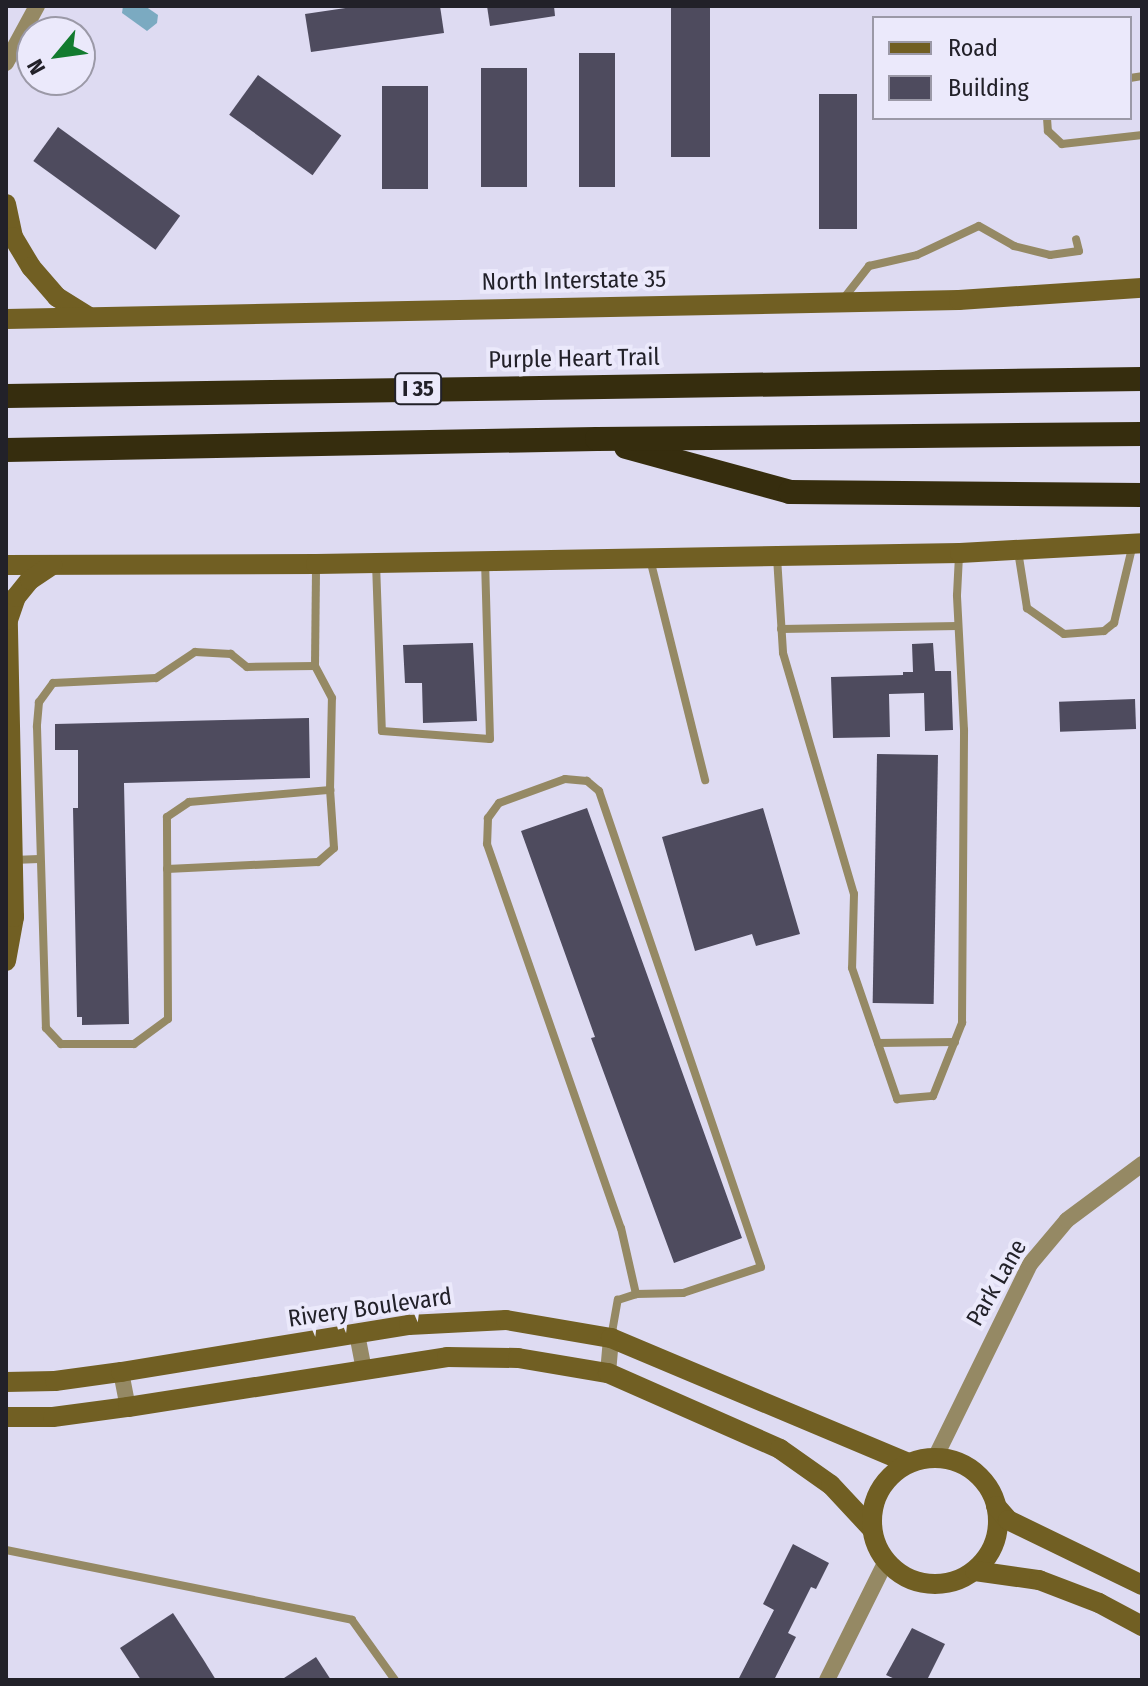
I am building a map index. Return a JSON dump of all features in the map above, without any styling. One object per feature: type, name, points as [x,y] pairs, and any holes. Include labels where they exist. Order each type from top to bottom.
[{"type":"highway","name":"Purple Heart Trail","points":[[6,396],[1142,379]]},
{"type":"highway","name":"I 35","points":[[6,450],[597,439],[1142,434]]},
{"type":"highway","points":[[597,439],[790,492],[1142,495]]},
{"type":"street","points":[[6,63],[37,6]]},
{"type":"street","points":[[6,204],[10,240],[57,297],[87,316]]},
{"type":"street","name":"North Interstate 35","points":[[6,319],[959,300],[1142,288]]},
{"type":"street","points":[[6,565],[316,564],[960,553],[1137,543]]},
{"type":"street","points":[[6,961],[14,917],[7,618],[16,597],[30,580],[52,565]]},
{"type":"street","name":"Park Lane","points":[[935,1458],[1030,1264],[1067,1220],[1142,1164]]},
{"type":"street","name":"Rivery Boulevard","points":[[6,1382],[55,1381],[121,1372],[409,1325],[506,1320],[611,1338],[908,1463]]},
{"type":"street","points":[[357,1334],[364,1371]]},
{"type":"street","points":[[608,1373],[611,1338]]},
{"type":"street","points":[[6,1417],[53,1417],[128,1407],[447,1357],[518,1358],[608,1373],[780,1449],[831,1485],[872,1529],[886,1561],[904,1575],[931,1584],[948,1583],[975,1571],[993,1545],[998,1520],[996,1506]]},
{"type":"street","points":[[121,1372],[128,1407]]},
{"type":"street","points":[[872,1529],[876,1498],[883,1485],[908,1463],[935,1458],[965,1466],[979,1476],[1008,1520],[1142,1585]]},
{"type":"street","points":[[827,1680],[886,1561]]},
{"type":"street","points":[[975,1571],[1039,1580],[1099,1603],[1142,1626]]},
{"type":"lane","points":[[1047,120],[1048,131],[1062,144],[1142,135]]},
{"type":"lane","points":[[841,302],[869,266],[917,255],[979,226],[1014,246],[1050,255],[1079,251],[1076,239]]},
{"type":"lane","points":[[1018,549],[1027,608],[1064,634],[1104,631],[1114,623],[1137,543]]},
{"type":"lane","points":[[777,556],[783,653],[854,894],[852,968],[897,1099],[933,1096],[962,1023],[964,730],[958,626],[960,553]]},
{"type":"lane","points":[[650,559],[705,780]]},
{"type":"lane","points":[[376,563],[382,731],[490,739],[485,561]]},
{"type":"lane","points":[[167,869],[318,862],[334,848],[330,790],[332,698],[315,666],[316,564]]},
{"type":"lane","points":[[781,629],[958,626]]},
{"type":"lane","points":[[315,666],[247,667],[231,654],[195,652],[156,678],[53,683],[39,702],[37,727],[46,1028],[61,1044],[134,1044],[168,1019],[167,817],[189,802],[330,790]]},
{"type":"lane","points":[[611,1338],[618,1300],[636,1294],[683,1293],[761,1267],[599,791],[587,781],[565,779],[499,803],[488,818],[487,844],[621,1228],[636,1294]]},
{"type":"lane","points":[[13,860],[39,859]]},
{"type":"lane","points":[[878,1043],[955,1042]]},
{"type":"lane","points":[[6,1550],[352,1620],[395,1680]]},
{"type":"water","points":[[123,6],[145,6],[158,15],[157,23],[147,31],[122,13]]},
{"type":"building","points":[[359,6],[440,6],[444,33],[311,52],[305,14]]},
{"type":"building","points":[[487,6],[554,6],[555,16],[490,26]]},
{"type":"building","points":[[671,6],[710,6],[710,157],[671,157]]},
{"type":"building","points":[[579,53],[615,53],[615,187],[579,187]]},
{"type":"building","points":[[481,68],[527,68],[527,187],[481,187]]},
{"type":"building","points":[[258,75],[341,136],[313,175],[229,115]]},
{"type":"building","points":[[382,86],[428,86],[428,189],[382,189]]},
{"type":"building","points":[[819,94],[857,94],[857,229],[819,229]]},
{"type":"building","points":[[58,127],[180,216],[155,250],[33,161]]},
{"type":"building","points":[[473,643],[477,721],[423,723],[422,683],[405,683],[403,645]]},
{"type":"building","points":[[933,643],[935,671],[951,671],[953,730],[925,731],[924,693],[889,694],[890,737],[833,738],[831,677],[913,672],[912,644]]},
{"type":"building","points":[[1135,699],[1136,729],[1060,732],[1059,702]]},
{"type":"building","points":[[309,718],[310,778],[124,783],[129,1024],[82,1025],[82,1017],[77,1017],[73,808],[78,808],[78,750],[55,750],[55,724]]},
{"type":"building","points":[[877,754],[938,755],[934,1004],[873,1003]]},
{"type":"building","points":[[587,808],[742,1238],[674,1263],[591,1038],[595,1037],[521,831]]},
{"type":"building","points":[[763,808],[800,934],[756,946],[752,934],[695,951],[662,837]]},
{"type":"building","points":[[793,1544],[829,1563],[816,1589],[811,1587],[788,1633],[796,1637],[774,1680],[738,1680],[774,1610],[763,1604]]},
{"type":"building","points":[[173,1613],[216,1680],[141,1680],[120,1648]]},
{"type":"building","points":[[912,1628],[945,1644],[927,1680],[897,1680],[886,1675]]},
{"type":"building","points":[[316,1657],[331,1680],[281,1680]]}]
